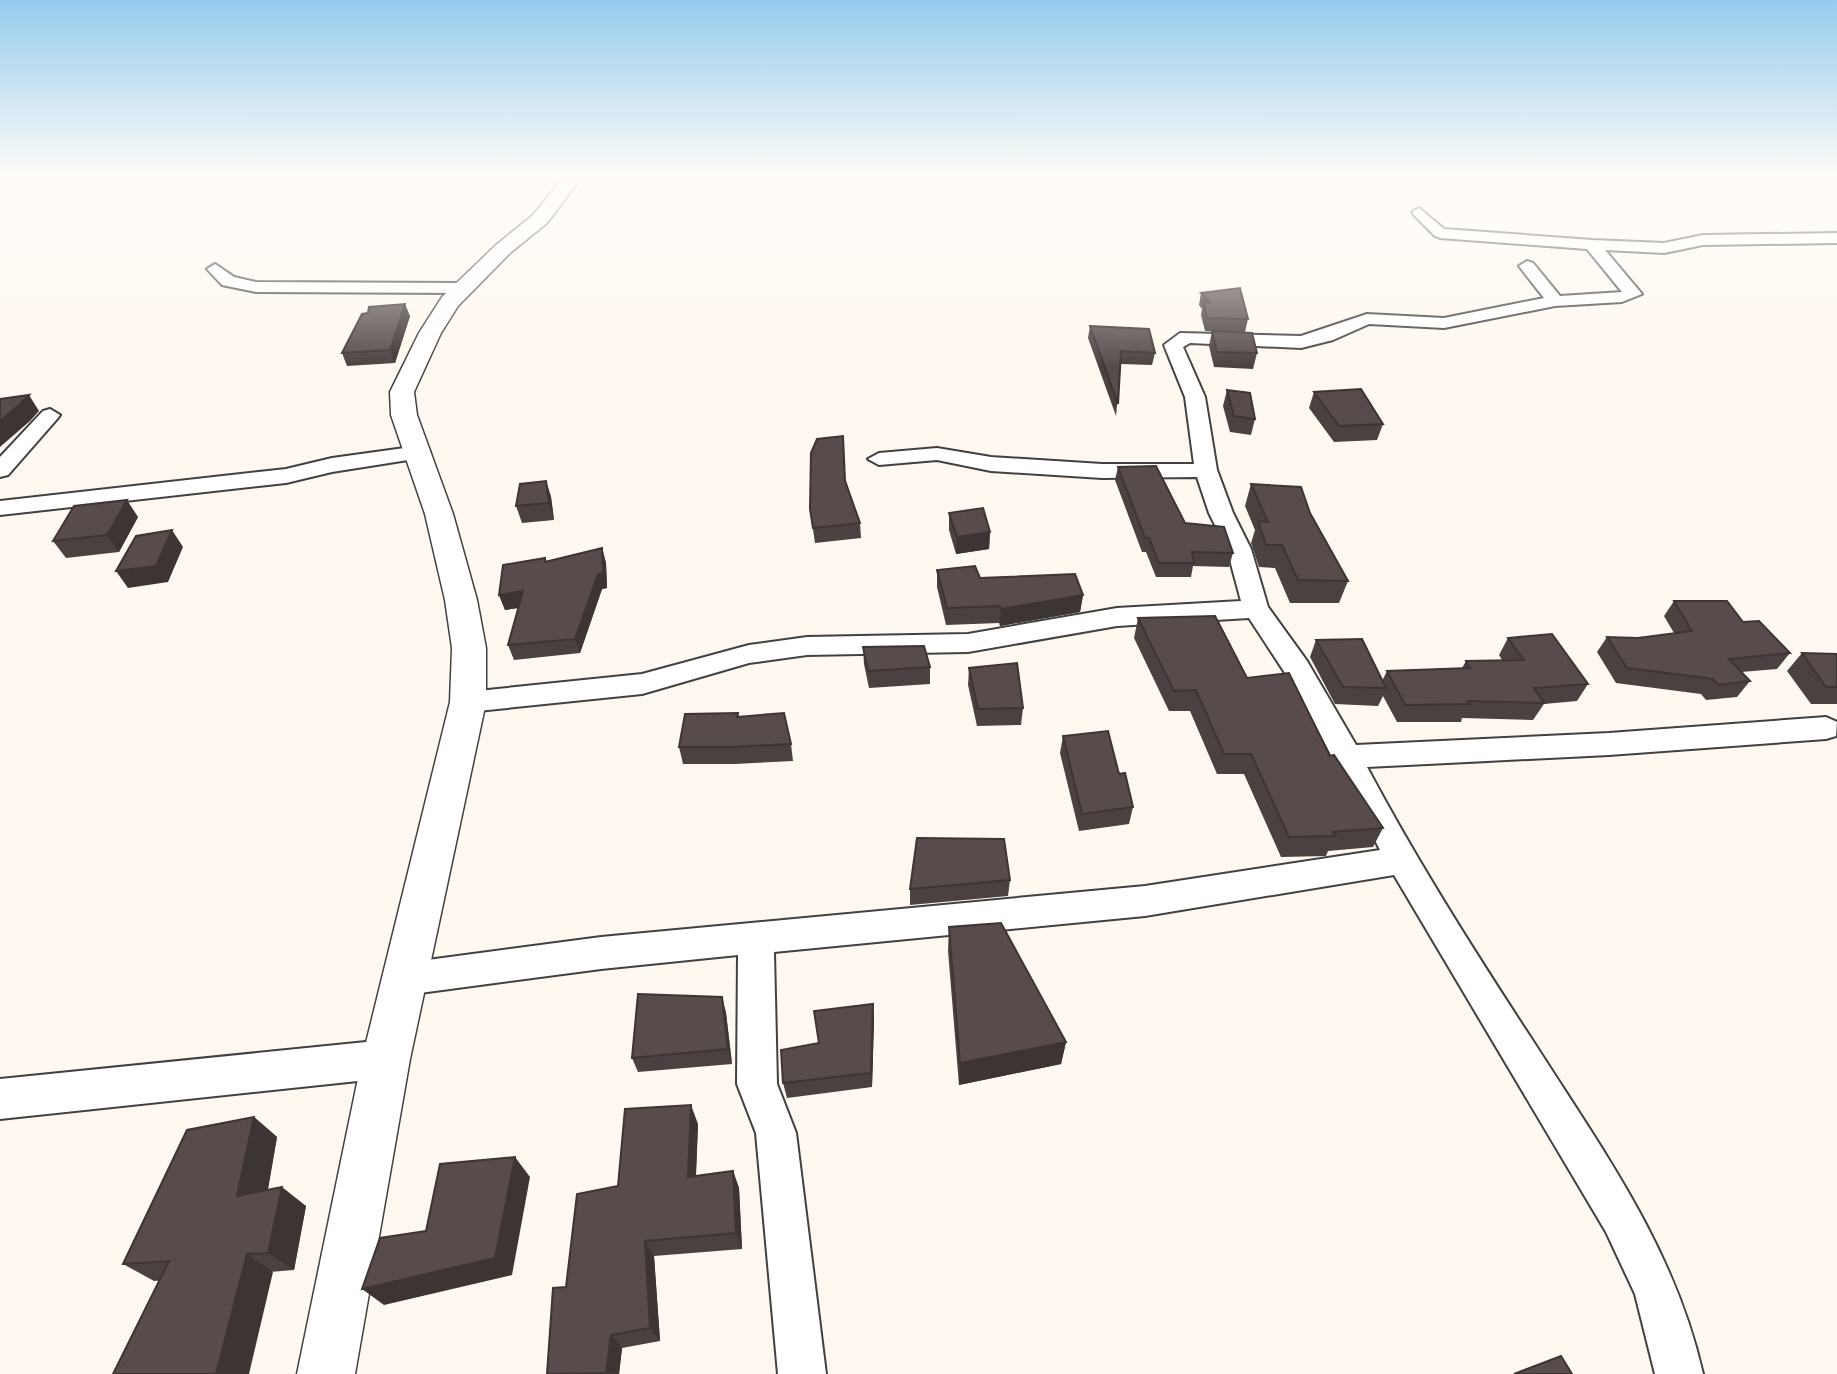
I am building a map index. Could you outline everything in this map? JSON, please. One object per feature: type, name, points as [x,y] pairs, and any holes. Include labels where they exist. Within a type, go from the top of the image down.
[{"type":"street","points":[[326,1374],[386,1059],[468,702],[469,648],[461,600],[439,514],[404,415],[402,392],[430,333],[462,288],[516,240]]},
{"type":"street","points":[[1530,240],[1664,248],[1702,240]]},
{"type":"street","points":[[1814,240],[1837,253]]},
{"type":"street","points":[[1592,245],[1633,294],[1555,301],[1444,323],[1367,319],[1327,336],[1301,342],[1180,339],[1173,345],[1195,397],[1206,470],[1221,513],[1239,550],[1256,609],[1296,663],[1403,860],[1615,1207],[1651,1275],[1670,1329],[1679,1374]]},
{"type":"street","points":[[1527,266],[1555,301]]},
{"type":"street","points":[[215,269],[228,281],[256,287],[462,288]]},
{"type":"street","points":[[0,470],[50,415]]},
{"type":"street","points":[[0,508],[286,476],[332,465],[419,452]]},
{"type":"street","points":[[879,458],[937,454],[982,463],[1102,471],[1206,470]]},
{"type":"street","points":[[468,702],[642,684],[749,654],[807,646],[928,646],[981,641],[1117,617],[1256,609]]},
{"type":"street","points":[[1347,757],[1609,744],[1826,729]]},
{"type":"street","points":[[405,979],[601,953],[1145,901],[1403,860]]},
{"type":"street","points":[[756,938],[757,1084],[776,1133],[802,1374]]},
{"type":"street","points":[[0,1099],[386,1059]]},
{"type":"building","points":[[1240,288],[1248,319],[1207,318],[1204,303],[1210,302],[1201,293]]},
{"type":"building","points":[[405,304],[390,350],[342,353],[362,314],[368,313],[369,307]]},
{"type":"building","points":[[1090,326],[1149,329],[1155,353],[1121,351],[1118,404]]},
{"type":"building","points":[[1212,331],[1252,333],[1257,353],[1217,352]]},
{"type":"building","points":[[1361,389],[1383,424],[1339,426],[1314,392]]},
{"type":"building","points":[[1227,390],[1250,393],[1255,419],[1234,416]]},
{"type":"building","points":[[29,395],[19,405],[0,421],[0,399]]},
{"type":"building","points":[[843,436],[845,481],[860,523],[813,528],[810,509],[811,453],[817,439]]},
{"type":"building","points":[[1156,466],[1185,523],[1224,527],[1233,553],[1192,552],[1194,563],[1159,563],[1149,538],[1145,538],[1118,467]]},
{"type":"building","points":[[546,481],[549,503],[516,506],[520,484]]},
{"type":"building","points":[[1251,484],[1301,487],[1310,513],[1348,581],[1298,580],[1282,545],[1266,545],[1258,521],[1268,522]]},
{"type":"building","points":[[127,500],[107,535],[53,541],[74,506]]},
{"type":"building","points":[[983,508],[990,532],[957,537],[949,513]]},
{"type":"building","points":[[172,530],[156,566],[116,571],[136,536]]},
{"type":"building","points":[[602,548],[603,573],[598,574],[575,639],[508,645],[523,591],[499,595],[503,565],[545,558],[545,562]]},
{"type":"building","points":[[975,566],[980,578],[1075,574],[1083,595],[1001,609],[1000,606],[947,608],[937,570]]},
{"type":"building","points":[[1674,601],[1727,601],[1743,622],[1759,621],[1790,653],[1729,659],[1750,681],[1718,685],[1713,679],[1627,668],[1607,637],[1638,638],[1692,631]]},
{"type":"building","points":[[1215,616],[1247,678],[1289,673],[1330,756],[1334,755],[1383,828],[1333,832],[1335,836],[1289,837],[1251,754],[1224,754],[1196,690],[1174,691],[1138,618]]},
{"type":"building","points":[[1552,634],[1588,684],[1534,688],[1544,703],[1468,701],[1470,704],[1405,705],[1387,671],[1470,668],[1466,661],[1524,660],[1508,638]]},
{"type":"building","points":[[1362,639],[1386,688],[1343,687],[1316,640]]},
{"type":"building","points":[[924,646],[930,667],[868,671],[863,647]]},
{"type":"building","points":[[1802,653],[1837,654],[1837,687],[1826,687]]},
{"type":"building","points":[[1017,663],[1023,708],[978,709],[969,668]]},
{"type":"building","points":[[738,713],[737,717],[784,713],[791,744],[679,747],[685,714]]},
{"type":"building","points":[[1108,731],[1119,774],[1125,773],[1133,807],[1082,814],[1063,736]]},
{"type":"building","points":[[917,838],[1004,839],[1010,880],[910,889]]},
{"type":"building","points":[[1001,923],[1066,1042],[960,1063],[949,927]]},
{"type":"building","points":[[638,994],[722,997],[728,1049],[632,1058]]},
{"type":"building","points":[[873,1004],[871,1073],[783,1083],[781,1050],[819,1043],[814,1011]]},
{"type":"building","points":[[691,1105],[688,1177],[733,1171],[736,1233],[645,1241],[650,1328],[611,1335],[606,1373],[547,1374],[553,1288],[566,1287],[577,1194],[618,1186],[625,1109]]},
{"type":"building","points":[[254,1117],[237,1196],[282,1187],[268,1253],[247,1254],[216,1374],[113,1374],[169,1261],[123,1264],[187,1130]]},
{"type":"building","points":[[515,1157],[495,1258],[362,1289],[380,1238],[426,1231],[440,1164]]},
{"type":"building","points":[[1561,1356],[1572,1374],[1514,1374]]}]
